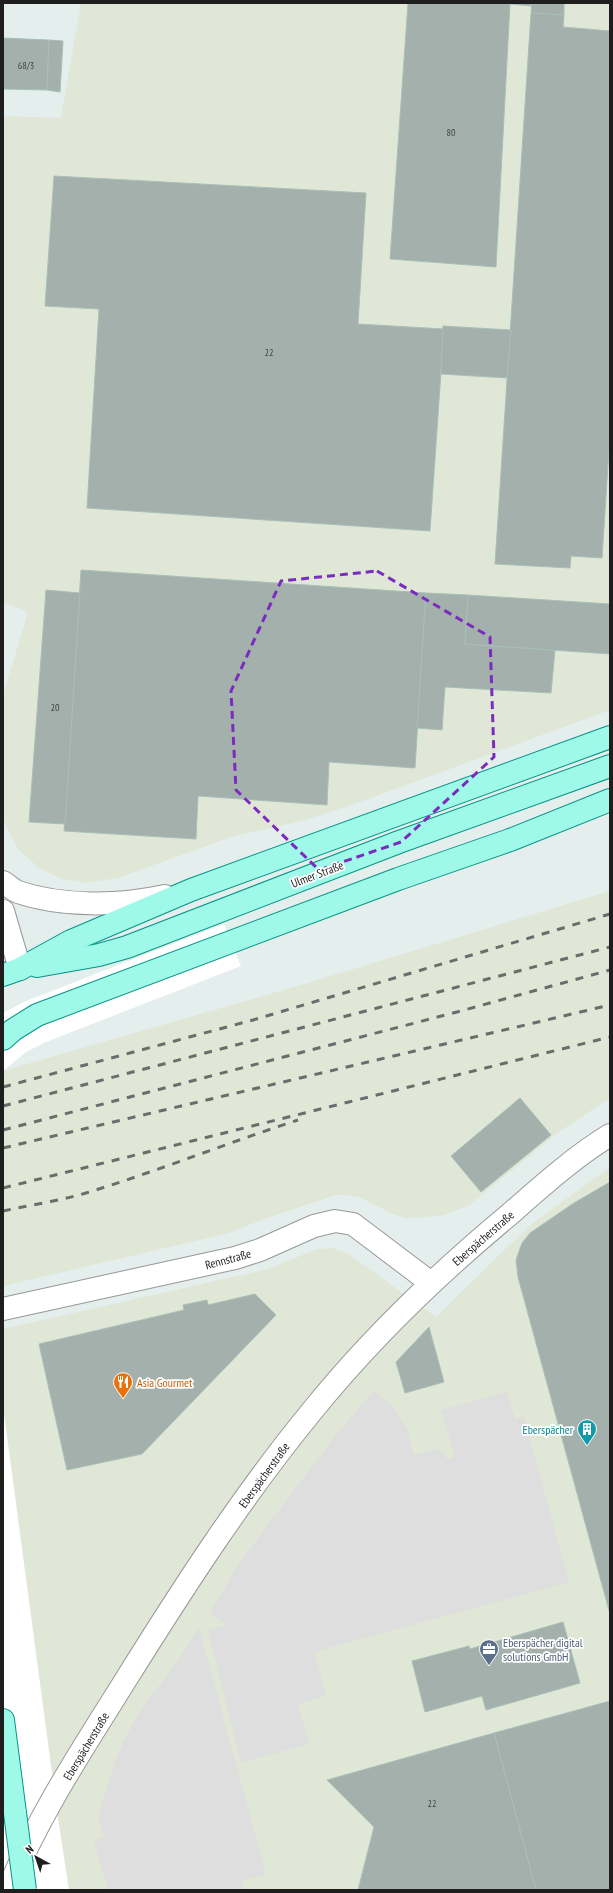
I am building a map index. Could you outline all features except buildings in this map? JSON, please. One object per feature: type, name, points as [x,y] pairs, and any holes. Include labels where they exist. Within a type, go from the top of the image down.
[{"type":"main road","points":[[12,972],[71,941],[191,890],[610,737]]},
{"type":"main road","name":"Ulmer Straße","points":[[12,972],[99,955],[127,947],[399,842],[610,766]]},
{"type":"main road","points":[[3,1039],[13,1030],[37,1015],[398,879],[510,840],[610,800]]},
{"type":"main road","points":[[3,1720],[26,1890]]},
{"type":"street","points":[[3,882],[17,892],[60,901],[117,903],[143,901],[191,890]]},
{"type":"street","points":[[3,910],[12,972]]},
{"type":"street","name":"Eberspächerstraße","points":[[8,1890],[39,1824],[86,1744],[173,1604],[251,1492],[312,1410],[368,1346],[432,1283],[492,1228],[561,1171],[610,1135]]},
{"type":"street","name":"Rennstraße","points":[[3,1309],[235,1258],[260,1250],[314,1226],[335,1221],[352,1224],[358,1227],[432,1283]]},
{"type":"highlighted area","points":[[377,571],[490,637],[494,757],[401,842],[319,870],[236,790],[231,691],[281,581]]},
{"type":"shaded area","points":[[81,3],[610,3],[610,710],[368,799],[302,821],[234,836],[118,878],[86,883],[59,878],[39,868],[17,848],[3,819],[3,696],[28,612],[3,602],[3,116],[61,118]]},
{"type":"shaded area","points":[[610,891],[610,1098],[559,1132],[468,1206],[444,1215],[405,1218],[393,1214],[359,1197],[336,1195],[264,1219],[229,1233],[3,1286],[3,1071],[311,982]]},
{"type":"shaded area","points":[[610,1167],[610,1890],[3,1890],[3,1329],[268,1269],[317,1249],[332,1248],[347,1253],[436,1317],[532,1224]]},
{"type":"shaded area","points":[[374,1391],[391,1405],[407,1429],[414,1455],[437,1449],[448,1459],[455,1457],[441,1410],[507,1392],[515,1419],[524,1417],[569,1582],[314,1652],[326,1696],[298,1704],[309,1744],[241,1763],[208,1630],[226,1625],[210,1612],[239,1564],[266,1527],[340,1430]]},
{"type":"shaded area","points":[[199,1628],[266,1874],[242,1881],[244,1890],[108,1890],[94,1841],[104,1837],[98,1817],[115,1761],[127,1734],[143,1707],[177,1662]]},
{"type":"pier","points":[[224,924],[241,966],[46,1042],[26,1052],[3,1071],[3,1013],[26,1001]]},
{"type":"pier","points":[[3,1406],[58,1818],[69,1890],[3,1890]]},
{"type":"railway","points":[[3,1087],[253,1020],[610,914]]},
{"type":"railway","points":[[3,1106],[610,947]]},
{"type":"railway","points":[[3,1130],[457,1012],[610,970]]},
{"type":"railway","points":[[3,1148],[610,1005]]},
{"type":"railway","points":[[3,1188],[610,1037]]},
{"type":"railway","points":[[3,1211],[55,1201],[86,1193],[140,1176],[298,1120]]},
{"type":"place","name":"Asia Gourmet","points":[[123,1399]]},
{"type":"place","name":"Eberspächer","points":[[587,1446]]},
{"type":"place","name":"Eberspächer digital solutions GmbH","points":[[489,1666]]}]
